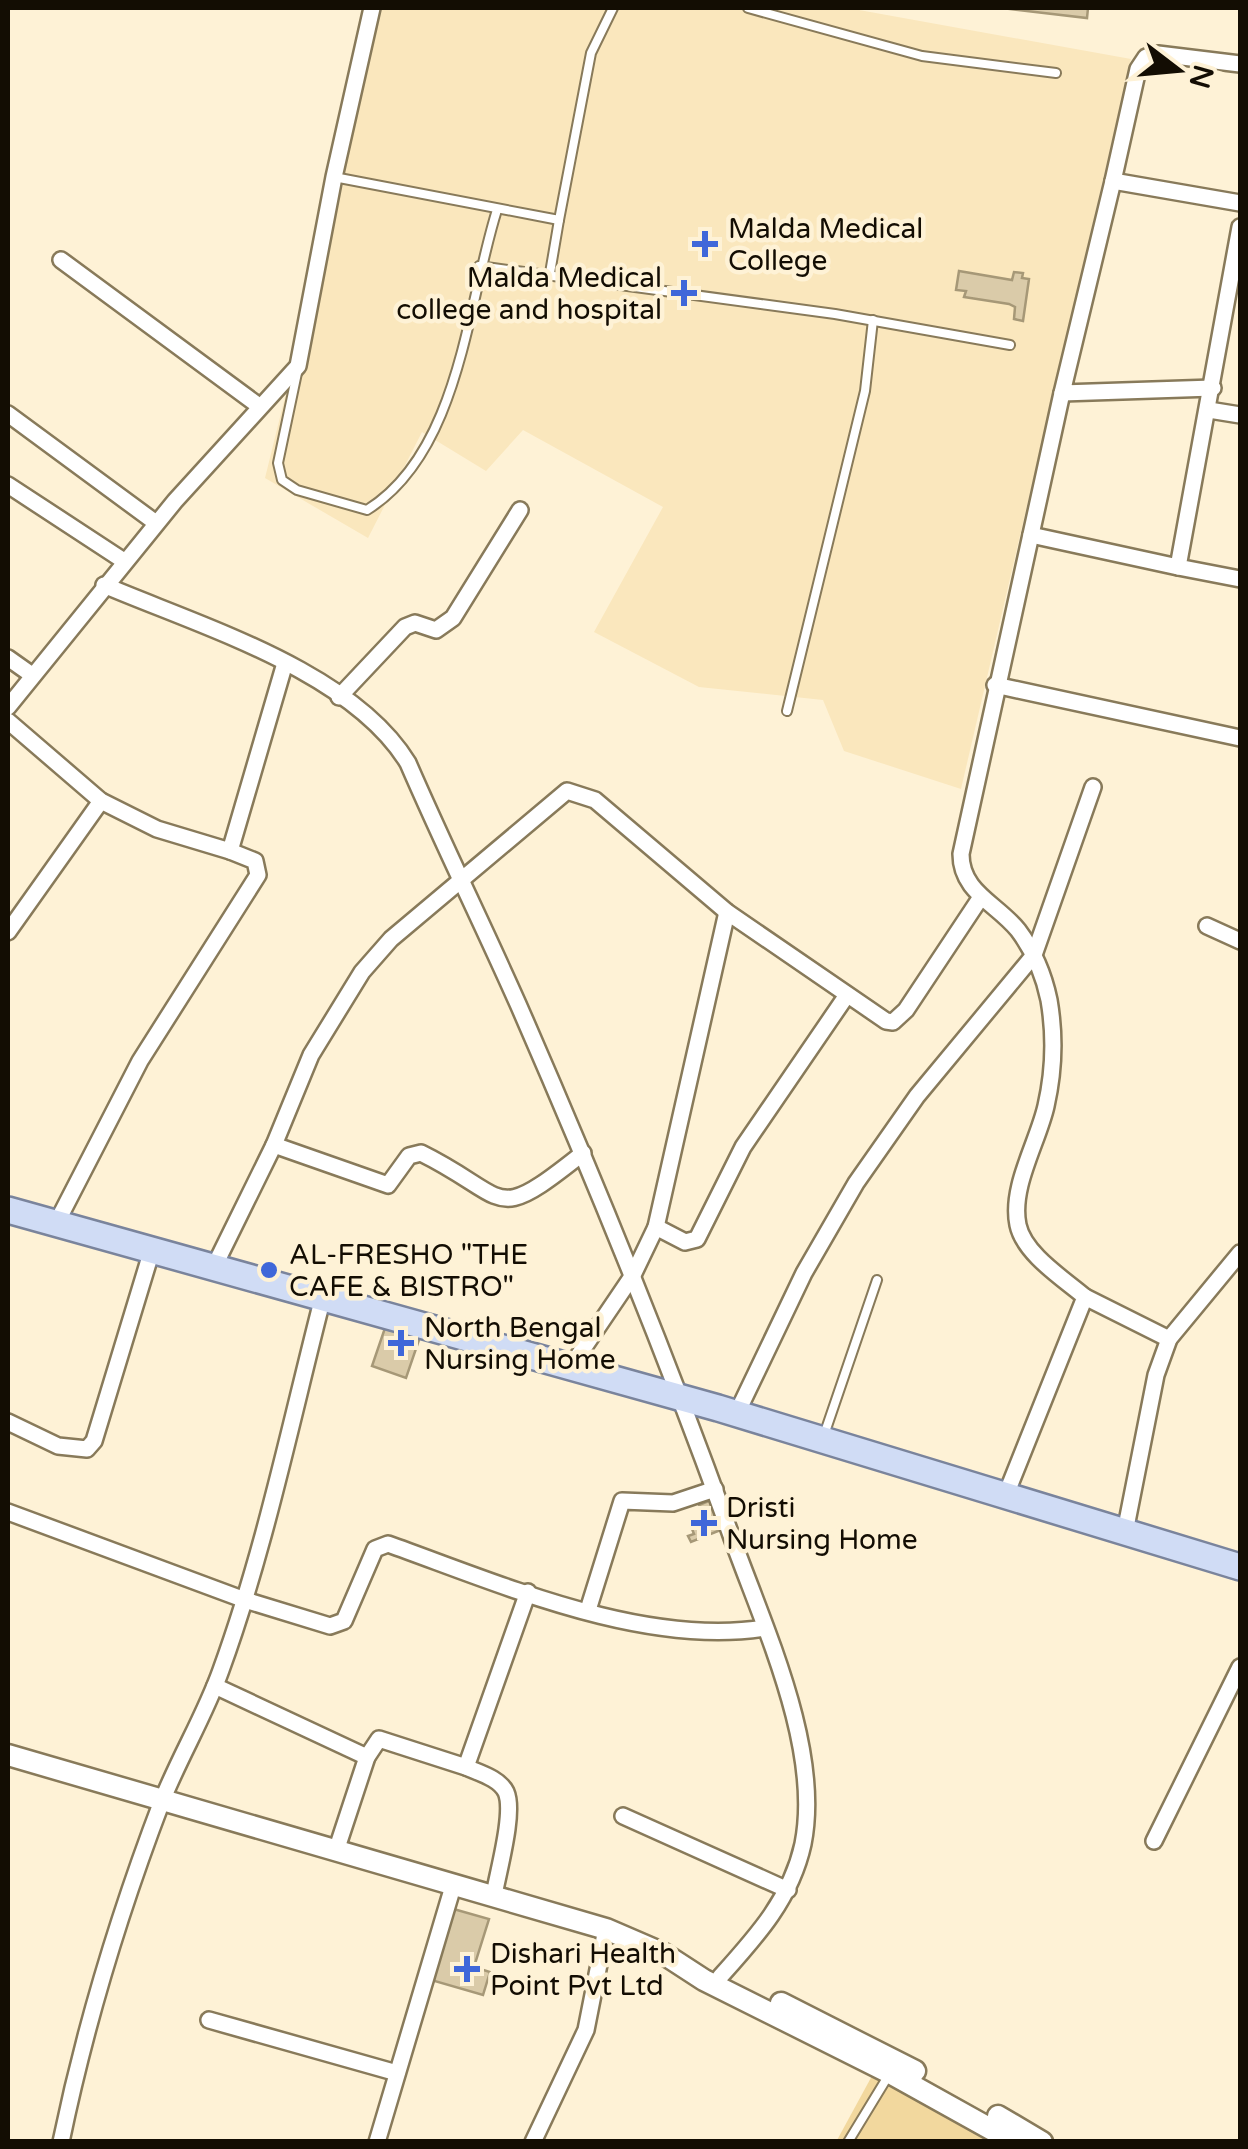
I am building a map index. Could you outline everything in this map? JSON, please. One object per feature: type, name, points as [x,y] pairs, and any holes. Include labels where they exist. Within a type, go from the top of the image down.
[{"type":"main road","points":[[8,1210],[737,1414],[1240,1567]]},
{"type":"street","points":[[8,707],[156,523],[298,366],[334,177],[372,8]]},
{"type":"street","points":[[1169,1339],[1085,1297],[1032,1250],[1018,1226],[1020,1193],[1046,1106],[1054,1047],[1048,997],[1034,955],[1016,928],[981,897],[961,869],[961,854],[1138,68],[1146,57],[1158,54],[1240,64]]},
{"type":"street","points":[[1113,182],[1240,202]]},
{"type":"street","points":[[1178,567],[1240,226]]},
{"type":"street","points":[[61,260],[259,406]]},
{"type":"street","points":[[1062,393],[1213,388]]},
{"type":"street","points":[[1208,410],[1240,414]]},
{"type":"street","points":[[8,414],[156,523]]},
{"type":"street","points":[[8,485],[124,562]]},
{"type":"street","points":[[339,696],[406,627],[415,623],[436,630],[453,618],[520,510]]},
{"type":"street","points":[[1032,534],[1240,578]]},
{"type":"street","points":[[104,585],[285,663],[339,696],[398,746],[582,1153],[684,1399],[765,1628],[793,1716],[806,1777],[803,1842],[788,1890],[758,1935],[720,1976]]},
{"type":"street","points":[[8,658],[32,675]]},
{"type":"street","points":[[230,851],[285,663]]},
{"type":"street","points":[[996,685],[1240,738]]},
{"type":"street","points":[[8,721],[102,801],[157,829],[255,860],[258,875],[140,1061],[56,1224]]},
{"type":"street","points":[[737,1414],[804,1273],[856,1182],[917,1096],[1034,955],[1093,787]]},
{"type":"street","points":[[214,1267],[274,1144],[310,1055],[362,972],[391,940],[566,791],[575,790],[596,800],[727,912],[886,1021],[900,1018],[981,897]]},
{"type":"street","points":[[8,932],[102,801]]},
{"type":"street","points":[[570,1368],[632,1276],[656,1227],[727,912]]},
{"type":"street","points":[[1207,926],[1240,941]]},
{"type":"street","points":[[656,1227],[685,1242],[698,1239],[743,1147],[847,995]]},
{"type":"street","points":[[274,1144],[388,1185],[409,1156],[421,1153],[485,1193],[518,1200],[532,1194],[582,1153]]},
{"type":"street","points":[[8,1422],[68,1449],[87,1449],[94,1441],[152,1250]]},
{"type":"street","points":[[1126,1532],[1156,1375],[1169,1339],[1240,1252]]},
{"type":"street","points":[[61,2142],[78,2060],[163,1799],[215,1686],[245,1600],[323,1297]]},
{"type":"street","points":[[1006,1497],[1085,1297]]},
{"type":"street","points":[[588,1610],[622,1502],[673,1503],[715,1490]]},
{"type":"street","points":[[8,1512],[245,1600],[337,1627],[344,1621],[375,1549],[388,1544],[528,1592],[672,1630],[724,1634],[765,1628]]},
{"type":"street","points":[[466,1767],[528,1592]]},
{"type":"street","points":[[1154,1841],[1240,1667]]},
{"type":"street","points":[[215,1686],[367,1758]]},
{"type":"street","points":[[337,1848],[367,1758],[378,1739],[386,1738],[497,1781],[507,1794],[508,1813],[494,1895]]},
{"type":"street","points":[[8,1755],[606,1929],[890,2073],[1014,2142]]},
{"type":"street","points":[[623,1816],[788,1890]]},
{"type":"street","points":[[377,2142],[454,1883]]},
{"type":"street","points":[[533,2142],[586,2030],[606,1929]]},
{"type":"street","points":[[695,1972],[720,1976],[822,2021],[1042,2142]]},
{"type":"street","points":[[209,2020],[397,2074]]},
{"type":"lane","points":[[550,273],[590,53],[614,8]]},
{"type":"lane","points":[[748,8],[922,56],[1056,73]]},
{"type":"lane","points":[[334,177],[559,220]]},
{"type":"lane","points":[[298,366],[278,463],[282,480],[297,490],[367,510],[401,477],[446,408],[459,371],[479,266],[497,210]]},
{"type":"lane","points":[[479,266],[873,320],[1010,346]]},
{"type":"lane","points":[[787,710],[865,390],[873,320]]},
{"type":"lane","points":[[822,1440],[878,1280]]},
{"type":"lane","points":[[848,2142],[890,2073]]},
{"type":"shaded area","name":"Malda Medical College","points":[[381,8],[848,8],[1131,59],[961,789],[844,751],[823,700],[699,687],[594,632],[663,507],[523,430],[486,471],[422,432],[368,538],[265,478]]},
{"type":"shaded area","points":[[879,2063],[1005,2142],[836,2142]]},
{"type":"building","points":[[1002,8],[1088,8],[1087,18]]},
{"type":"building","points":[[959,271],[1012,280],[1014,272],[1023,273],[1022,278],[1029,279],[1023,321],[1014,319],[1015,307],[1009,304],[964,297],[966,291],[956,290]]},
{"type":"building","points":[[386,1325],[420,1337],[406,1378],[372,1366]]},
{"type":"building","points":[[711,1500],[723,1529],[691,1542],[688,1536],[694,1534],[689,1521],[703,1516],[699,1505]]},
{"type":"building","points":[[450,1908],[489,1919],[474,1967],[490,1972],[483,1995],[431,1980]]},
{"type":"place","name":"Malda Medical College","points":[[705,244]]},
{"type":"place","name":"Malda Medical college and hospital","points":[[684,293]]},
{"type":"place","name":"AL-FRESHO \"THE CAFE & BISTRO\"","points":[[269,1270]]},
{"type":"place","name":"North Bengal Nursing Home","points":[[401,1343]]},
{"type":"place","name":"Dristi Nursing Home","points":[[704,1523]]},
{"type":"place","name":"Dishari Health Point Pvt Ltd","points":[[467,1969]]}]
